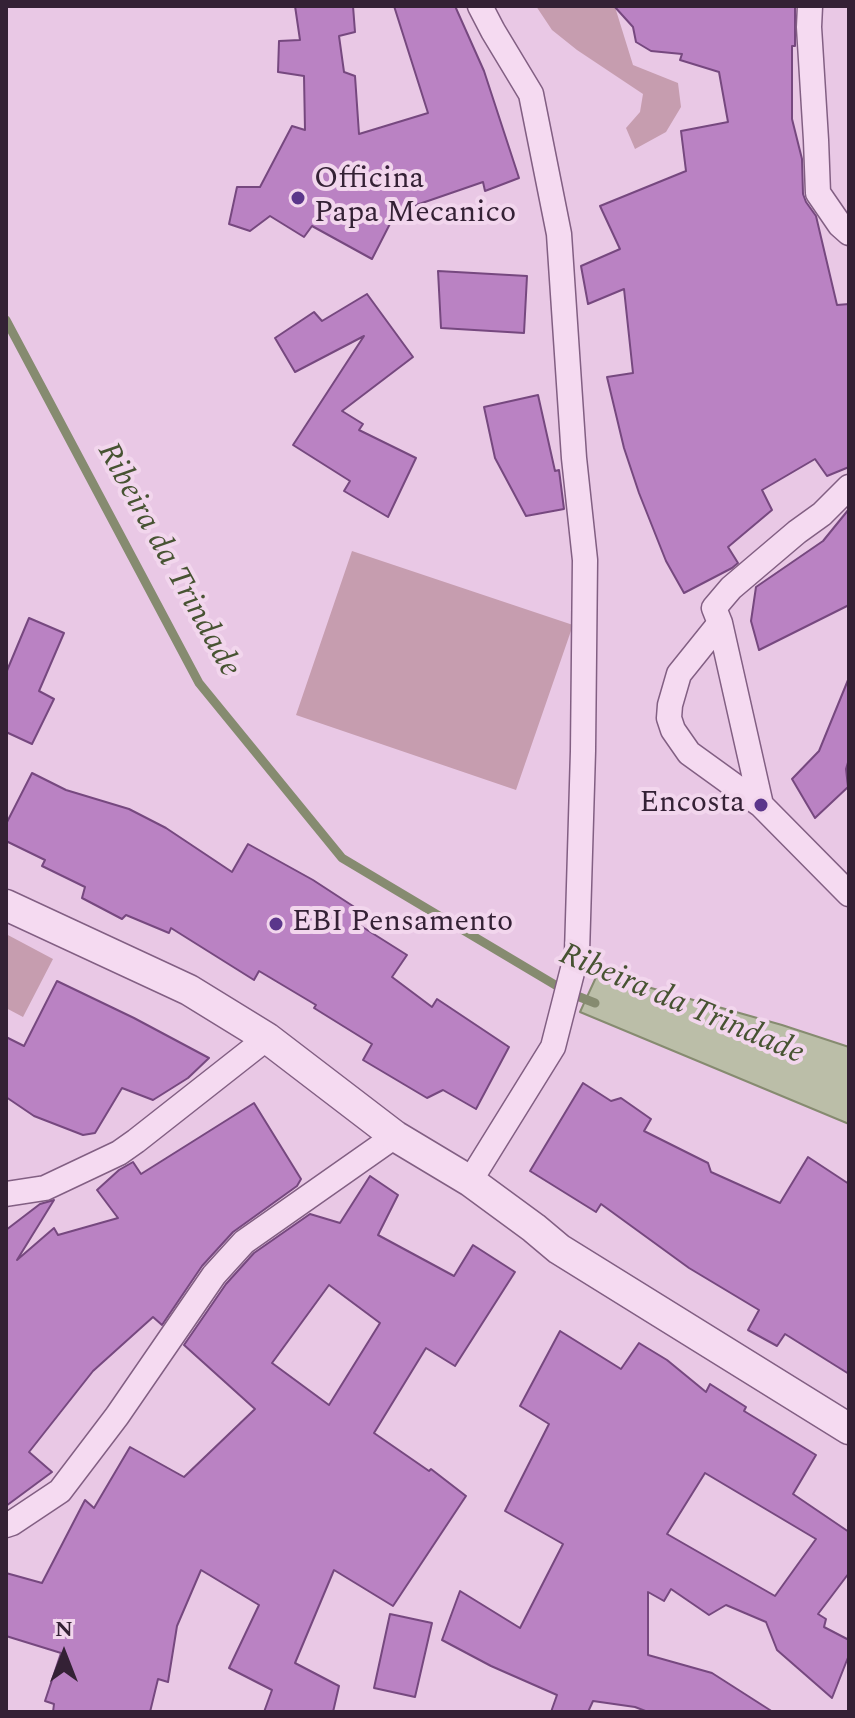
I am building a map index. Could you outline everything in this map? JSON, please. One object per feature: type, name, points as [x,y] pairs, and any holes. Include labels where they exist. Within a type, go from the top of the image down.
[{"type":"street","points":[[470,1181],[553,1047],[577,953],[585,560],[574,458],[559,234],[531,94],[480,6]]},
{"type":"street","points":[[810,6],[818,193],[849,233]]},
{"type":"street","points":[[761,805],[714,608],[731,588],[822,514],[849,487]]},
{"type":"street","points":[[720,623],[679,674],[669,718],[673,730],[689,753],[761,805],[849,894]]},
{"type":"street","points":[[6,905],[180,985],[267,1038],[395,1136],[470,1181],[559,1249],[849,1429]]},
{"type":"street","points":[[6,1194],[45,1188],[119,1153],[267,1038]]},
{"type":"street","points":[[6,1525],[60,1491],[117,1416],[214,1275],[244,1242],[395,1136]]},
{"type":"shaded area","points":[[536,6],[615,7],[633,65],[678,83],[681,107],[666,132],[635,149],[626,128],[640,112],[643,94],[552,30]]},
{"type":"shaded area","points":[[352,551],[573,625],[516,790],[296,715]]},
{"type":"shaded area","points":[[6,934],[53,959],[23,1017],[6,1008]]},
{"type":"water","points":[[598,973],[849,1047],[849,1124],[580,1012]]},
{"type":"building","points":[[295,6],[353,6],[355,32],[339,36],[344,72],[355,76],[359,134],[428,113],[394,6],[455,6],[484,71],[519,178],[485,191],[483,182],[396,212],[372,259],[312,226],[304,237],[270,216],[250,231],[229,224],[237,187],[260,187],[292,126],[305,130],[304,76],[278,72],[279,41],[300,40]]},
{"type":"building","points":[[614,6],[795,6],[792,119],[802,159],[803,194],[816,216],[837,305],[849,304],[849,467],[827,476],[815,459],[762,490],[772,510],[728,547],[738,563],[684,593],[666,561],[639,493],[624,448],[607,377],[633,373],[624,289],[588,304],[581,266],[620,249],[600,206],[686,171],[681,131],[728,122],[719,72],[680,60],[682,54],[651,51],[636,42],[633,27]]},
{"type":"building","points":[[438,271],[527,276],[524,333],[441,328]]},
{"type":"building","points":[[367,294],[413,357],[342,411],[363,424],[359,430],[416,458],[388,517],[344,491],[350,481],[293,445],[364,336],[295,372],[275,338],[314,312],[322,321]]},
{"type":"building","points":[[538,395],[555,471],[559,470],[564,509],[526,516],[495,458],[484,407]]},
{"type":"building","points":[[849,509],[849,605],[759,650],[751,621],[756,587],[823,541]]},
{"type":"building","points":[[29,618],[64,633],[39,691],[54,699],[32,744],[6,732],[6,673]]},
{"type":"building","points":[[848,680],[848,787],[815,818],[792,779],[819,751]]},
{"type":"building","points":[[32,773],[66,790],[129,809],[166,828],[232,872],[248,844],[359,910],[353,921],[407,955],[392,977],[432,1007],[437,999],[509,1047],[476,1109],[443,1090],[427,1098],[363,1060],[372,1044],[314,1008],[316,1005],[259,971],[254,980],[171,928],[169,933],[126,915],[122,919],[82,898],[85,887],[42,866],[45,860],[6,841],[6,824]]},
{"type":"building","points":[[57,981],[209,1058],[188,1078],[153,1100],[122,1088],[95,1133],[83,1135],[34,1116],[6,1097],[6,1037],[24,1046]]},
{"type":"building","points":[[583,1083],[611,1101],[621,1098],[651,1119],[644,1131],[708,1163],[711,1172],[780,1203],[808,1157],[849,1184],[849,1374],[785,1334],[777,1346],[748,1330],[759,1310],[689,1268],[601,1204],[596,1212],[530,1171]]},
{"type":"building","points":[[254,1103],[301,1179],[297,1186],[233,1232],[202,1266],[162,1325],[153,1317],[93,1371],[29,1452],[52,1472],[6,1506],[6,1230],[40,1204],[54,1200],[17,1260],[54,1228],[58,1235],[118,1218],[97,1190],[119,1170],[133,1162],[141,1174]]},
{"type":"building","points":[[370,1176],[398,1195],[378,1235],[454,1276],[473,1245],[515,1272],[455,1366],[426,1348],[374,1433],[429,1471],[431,1469],[466,1496],[393,1606],[334,1570],[295,1663],[339,1686],[333,1712],[264,1712],[272,1690],[229,1668],[259,1605],[201,1570],[177,1626],[168,1682],[158,1679],[150,1712],[53,1712],[54,1704],[45,1701],[61,1653],[6,1636],[6,1573],[42,1583],[85,1500],[94,1508],[130,1447],[184,1477],[255,1409],[184,1345],[226,1284],[254,1253],[310,1214],[340,1223]],"holes":[[[329,1285],[380,1323],[329,1405],[272,1363]]]},
{"type":"building","points":[[560,1331],[621,1369],[639,1343],[667,1360],[706,1392],[710,1384],[746,1407],[744,1411],[816,1455],[793,1494],[849,1532],[849,1573],[818,1614],[826,1619],[824,1627],[849,1640],[849,1655],[832,1698],[777,1650],[766,1622],[726,1605],[709,1615],[671,1589],[664,1601],[648,1592],[648,1655],[712,1673],[773,1712],[648,1712],[593,1701],[588,1712],[551,1712],[557,1695],[442,1640],[460,1591],[520,1628],[563,1544],[505,1511],[549,1424],[520,1406]],"holes":[[[705,1473],[816,1539],[775,1596],[667,1534]]]},
{"type":"building","points":[[390,1614],[432,1623],[415,1697],[374,1688]]},
{"type":"waterway","name":"Ribeira da Trindade","points":[[6,320],[199,683],[342,858],[567,992],[595,1003]]},
{"type":"place","name":"Officina Papa Mecanico","points":[[298,198]]},
{"type":"place","name":"Encosta","points":[[761,805]]},
{"type":"place","name":"EBI Pensamento","points":[[276,924]]}]
